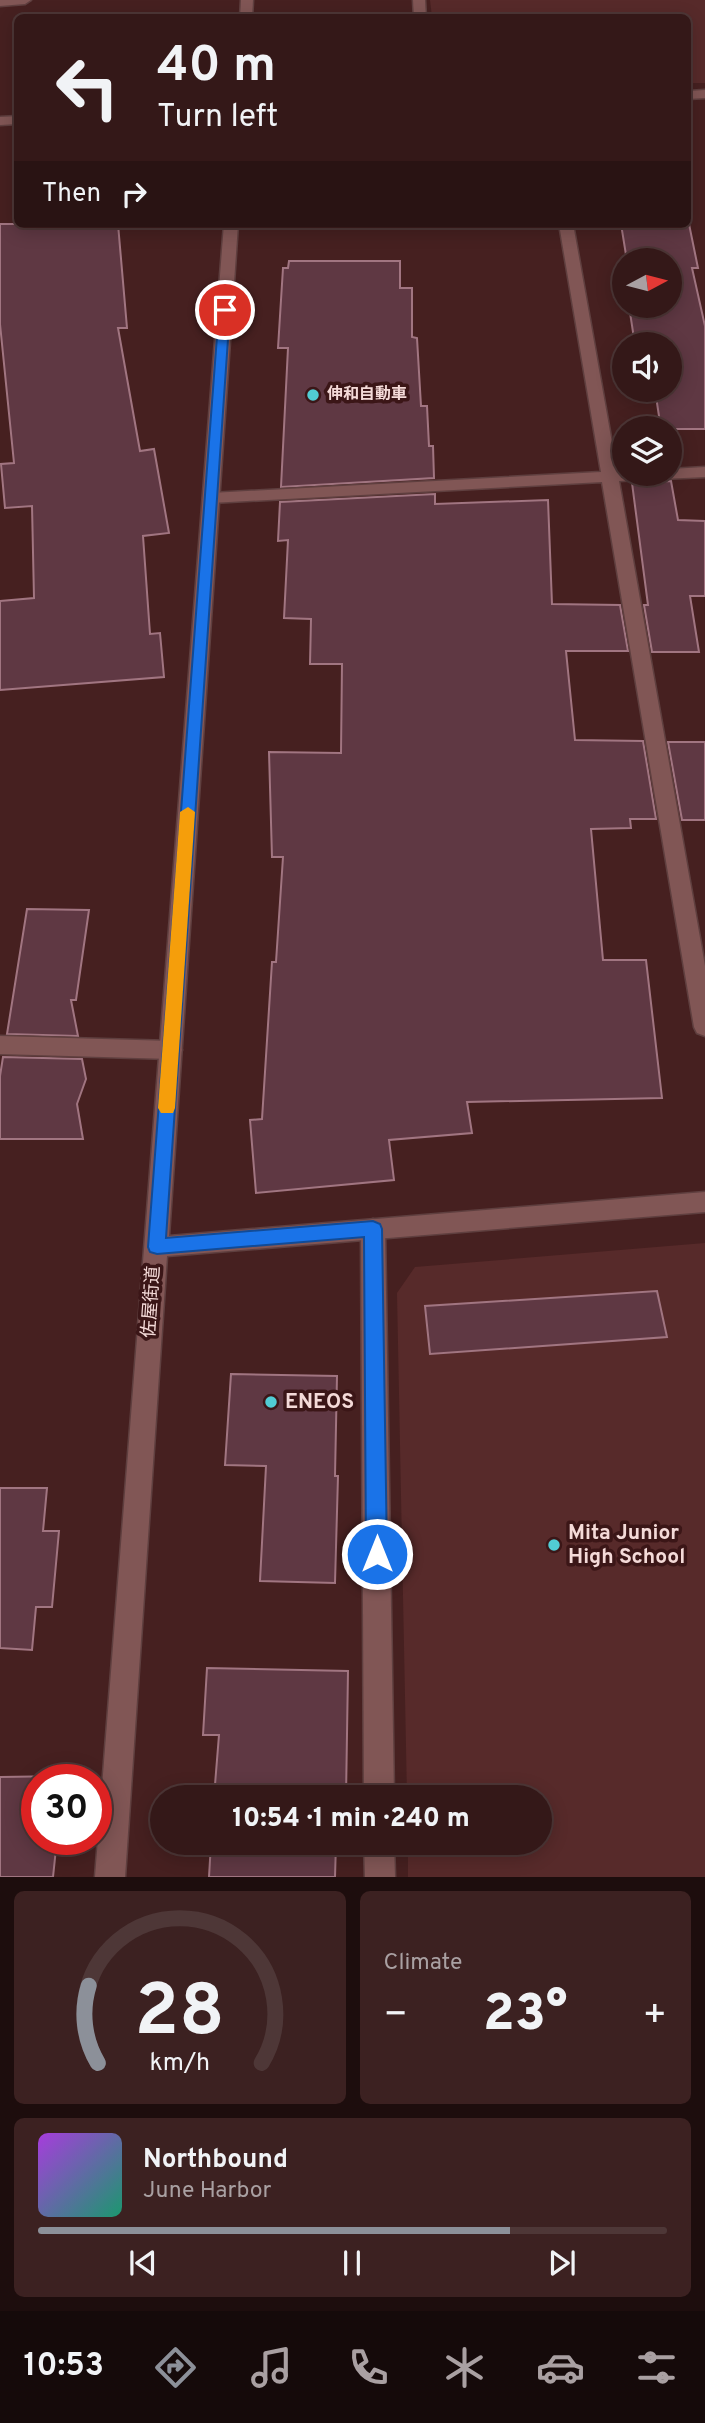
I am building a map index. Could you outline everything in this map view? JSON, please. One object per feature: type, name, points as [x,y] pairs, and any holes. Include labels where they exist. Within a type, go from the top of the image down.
[{"type":"street","points":[[0,2],[25,0]]},
{"type":"street","name":"佐屋街道","points":[[110,1877],[231,228]]},
{"type":"street","points":[[567,228],[705,1027]]},
{"type":"street","points":[[682,473],[705,472]]},
{"type":"street","points":[[211,498],[612,478]]},
{"type":"street","points":[[0,1045],[171,1050]]},
{"type":"street","points":[[157,1247],[705,1202]]},
{"type":"street","points":[[373,1229],[379,1785]]},
{"type":"street","points":[[380,1855],[380,1877]]},
{"type":"shaded area","points":[[430,0],[705,0],[705,83],[691,83],[691,14],[432,14]]},
{"type":"shaded area","name":"Mita Junior High School","points":[[705,1243],[705,1877],[408,1877],[408,1855],[552,1855],[552,1785],[407,1785],[397,1293],[415,1267]]},
{"type":"building","points":[[0,224],[14,224],[14,228],[118,228],[127,328],[118,328],[140,451],[154,449],[169,533],[143,536],[150,634],[160,633],[164,677],[0,690],[0,601],[34,598],[32,506],[5,508],[1,464],[14,463],[0,324]]},
{"type":"building","points":[[622,228],[690,228],[698,268],[692,268],[705,326],[705,429],[682,429],[682,416],[659,416],[657,402],[682,402],[682,332],[633,332],[631,318],[682,318],[682,248],[625,248]]},
{"type":"building","points":[[289,261],[400,261],[400,288],[412,288],[412,337],[417,338],[421,406],[427,406],[429,446],[433,446],[434,478],[281,487],[288,348],[278,348],[283,268],[288,268]]},
{"type":"building","points":[[632,486],[672,486],[678,520],[705,521],[705,596],[690,596],[699,652],[652,652],[644,605],[648,605]]},
{"type":"building","points":[[435,494],[435,504],[548,500],[552,604],[620,605],[628,651],[566,651],[575,740],[643,741],[656,819],[630,819],[631,828],[591,829],[603,960],[646,960],[662,1098],[467,1102],[472,1133],[389,1140],[394,1180],[256,1193],[250,1120],[262,1119],[272,962],[276,962],[283,857],[272,857],[269,752],[341,753],[342,664],[310,664],[311,619],[284,618],[288,540],[278,541],[280,502]]},
{"type":"building","points":[[668,742],[705,742],[705,820],[682,820]]},
{"type":"building","points":[[27,909],[89,910],[76,1000],[71,1000],[78,1036],[7,1034]]},
{"type":"building","points":[[3,1057],[82,1059],[86,1079],[77,1104],[83,1139],[0,1139],[0,1076]]},
{"type":"building","points":[[657,1291],[667,1337],[430,1354],[425,1306]]},
{"type":"building","points":[[231,1374],[337,1376],[335,1583],[260,1581],[266,1466],[225,1465]]},
{"type":"building","points":[[0,1488],[47,1488],[43,1531],[59,1531],[52,1607],[36,1607],[32,1650],[0,1648]]},
{"type":"building","points":[[207,1668],[348,1671],[346,1785],[215,1785],[219,1735],[203,1735]]},
{"type":"building","points":[[0,1777],[21,1777],[21,1855],[55,1855],[53,1877],[0,1877]]},
{"type":"building","points":[[210,1855],[336,1855],[335,1877],[209,1877]]},
{"type":"slow traffic","points":[[167,1108],[188,812]]},
{"type":"place","name":"伸和自動車","points":[[313,395]]},
{"type":"place","name":"ENEOS","points":[[271,1402]]},
{"type":"place","name":"Mita Junior High School","points":[[554,1545]]},
{"type":"route","points":[[225,310],[157,1247],[373,1229],[377,1554]]}]
